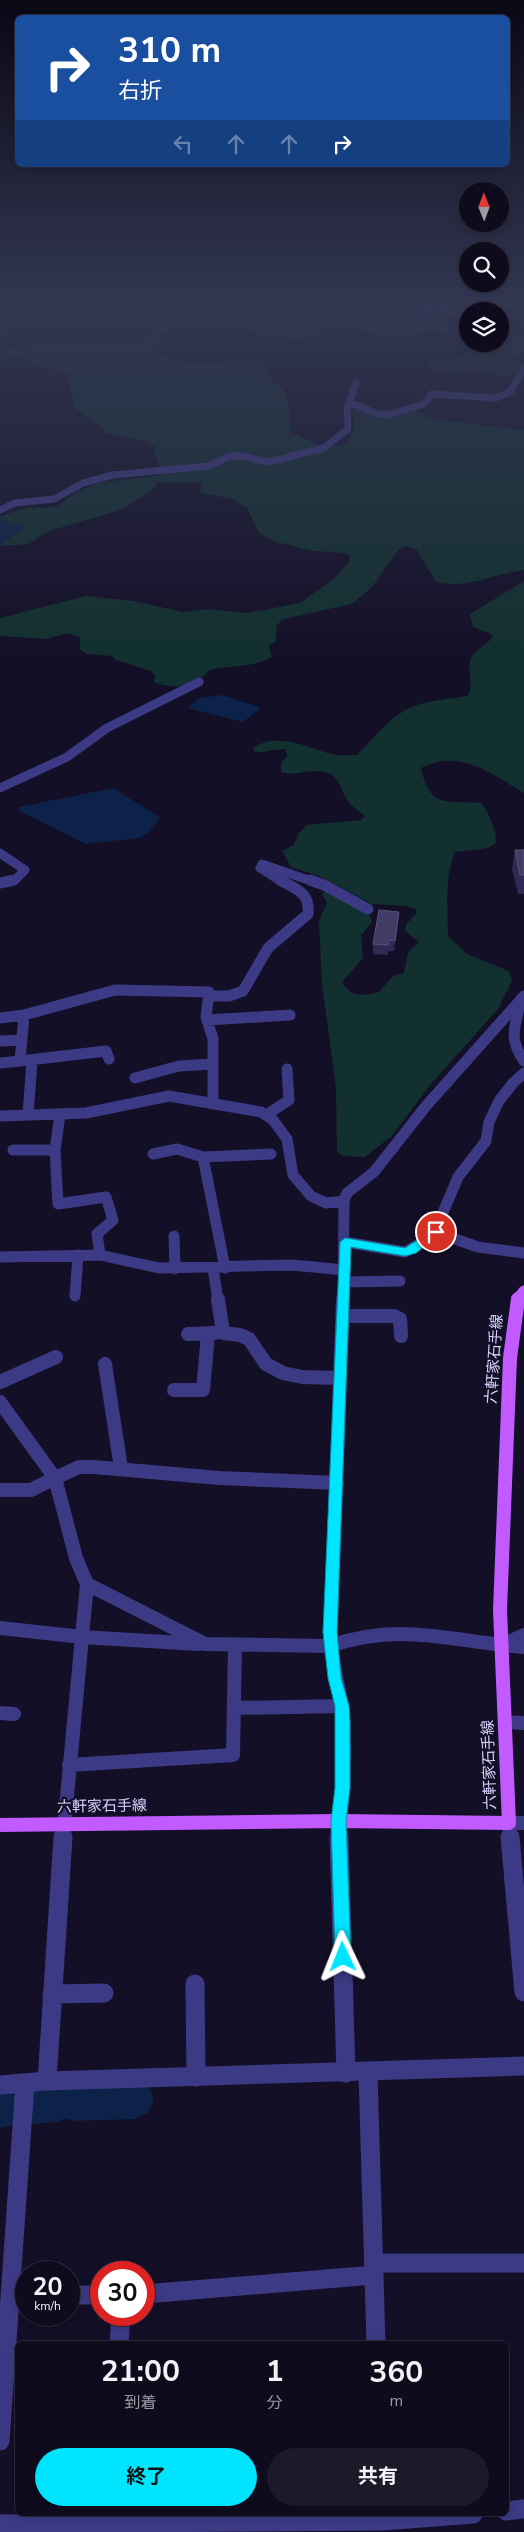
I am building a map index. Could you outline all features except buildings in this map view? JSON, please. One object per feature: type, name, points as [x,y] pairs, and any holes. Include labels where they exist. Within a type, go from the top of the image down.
[{"type":"main road","name":"六軒家石手線","points":[[0,1825],[338,1821],[516,1823],[505,1722],[500,1610],[519,1322],[517,1300],[524,1292]]},
{"type":"street","points":[[0,510],[15,503],[54,499],[83,483],[113,476],[209,466],[230,456],[243,456],[270,462],[320,450],[348,429],[348,422]]},
{"type":"street","points":[[0,788],[67,757],[107,728],[199,682]]},
{"type":"street","points":[[0,853],[25,870],[15,880],[0,883]]},
{"type":"street","points":[[210,996],[228,996],[243,991],[268,948],[308,914],[309,903],[306,896],[260,868],[262,864],[324,885],[368,909]]},
{"type":"street","points":[[0,1018],[24,1015],[115,990],[205,990],[210,992],[206,1008],[207,1020],[213,1039],[214,1104]]},
{"type":"street","points":[[523,998],[519,1016],[511,1036],[513,1046],[524,1061]]},
{"type":"street","points":[[346,2073],[338,1821],[344,1751],[342,1706],[334,1678],[330,1646],[343,1316],[344,1201],[347,1193],[374,1172],[426,1106],[523,998]]},
{"type":"street","points":[[20,1062],[24,1015]]},
{"type":"street","points":[[207,1020],[290,1015]]},
{"type":"street","points":[[0,1041],[22,1040]]},
{"type":"street","points":[[0,1062],[32,1061],[106,1050],[109,1059]]},
{"type":"street","points":[[28,1114],[32,1061]]},
{"type":"street","points":[[135,1078],[179,1066],[213,1064]]},
{"type":"street","points":[[266,1115],[289,1100],[287,1069]]},
{"type":"street","points":[[345,1242],[405,1252],[412,1250],[436,1232],[458,1178],[486,1140],[495,1108],[509,1086],[524,1073]]},
{"type":"street","points":[[0,1116],[86,1113],[160,1097],[178,1097],[230,1105],[266,1115],[273,1120],[287,1139],[292,1175],[311,1196],[318,1201],[326,1203],[344,1201]]},
{"type":"street","points":[[60,1115],[55,1150],[58,1204],[106,1197],[113,1220],[98,1234],[100,1255]]},
{"type":"street","points":[[153,1154],[177,1149],[203,1157],[271,1154]]},
{"type":"street","points":[[13,1150],[55,1150]]},
{"type":"street","points":[[203,1157],[219,1268],[223,1333]]},
{"type":"street","points":[[436,1232],[455,1241],[479,1248],[524,1253]]},
{"type":"street","points":[[174,1236],[175,1269]]},
{"type":"street","points":[[75,1296],[78,1255]]},
{"type":"street","points":[[0,1257],[100,1255],[159,1268],[175,1269],[292,1265],[344,1276],[400,1281]]},
{"type":"street","points":[[343,1316],[394,1316],[400,1319],[401,1336]]},
{"type":"street","points":[[188,1334],[236,1334],[254,1342],[265,1364],[283,1373],[312,1378],[340,1378]]},
{"type":"street","points":[[174,1390],[203,1390],[208,1334]]},
{"type":"street","points":[[0,1382],[56,1357]]},
{"type":"street","points":[[105,1364],[121,1468]]},
{"type":"street","points":[[0,1402],[55,1478],[76,1558],[87,1584],[64,1824],[46,2081]]},
{"type":"street","points":[[0,1490],[31,1490],[79,1467],[121,1468],[219,1478],[337,1483]]},
{"type":"street","points":[[87,1584],[205,1644]]},
{"type":"street","points":[[0,1628],[82,1637],[236,1646],[330,1646],[382,1632],[416,1632],[524,1647]]},
{"type":"street","points":[[502,1645],[524,1635]]},
{"type":"street","points":[[69,1765],[232,1755],[236,1646]]},
{"type":"street","points":[[234,1708],[342,1706]]},
{"type":"street","points":[[505,1722],[524,1723]]},
{"type":"street","points":[[516,1823],[524,1992]]},
{"type":"street","points":[[196,1984],[196,2077]]},
{"type":"street","points":[[52,1994],[104,1993]]},
{"type":"street","points":[[0,2085],[46,2081],[368,2073],[524,2066]]},
{"type":"street","points":[[368,2073],[376,2341]]},
{"type":"street","points":[[20,2261],[25,2084]]},
{"type":"street","points":[[155,2293],[374,2269],[524,2263]]},
{"type":"street","points":[[0,2441],[3,2375],[15,2314]]},
{"type":"street","points":[[119,2341],[120,2326]]},
{"type":"street","points":[[509,2511],[524,2509]]},
{"type":"street","points":[[0,2524],[109,2518],[257,2518],[382,2522],[450,2516]]},
{"type":"green space","points":[[95,422],[290,422],[291,433],[324,445],[338,446],[346,444],[355,422],[456,422],[524,430],[524,570],[469,583],[447,584],[436,582],[416,549],[405,546],[399,549],[372,587],[352,604],[283,619],[277,625],[276,641],[269,646],[272,657],[250,665],[209,670],[198,680],[177,686],[154,682],[155,676],[151,671],[116,660],[112,656],[86,654],[80,649],[80,637],[68,633],[47,639],[0,636],[0,618],[86,596],[133,601],[183,612],[208,609],[247,613],[300,603],[333,579],[349,563],[350,556],[345,553],[313,551],[272,541],[259,533],[247,508],[232,499],[199,491],[203,483],[158,482],[150,492],[120,510],[46,532],[29,544],[3,546],[2,542],[16,533],[21,525],[0,521],[0,516],[27,508],[56,507],[74,493],[97,483],[162,475],[153,445],[145,441],[105,433],[102,427]]},
{"type":"green space","points":[[524,581],[524,793],[487,771],[462,762],[435,763],[421,768],[429,791],[435,797],[449,802],[481,803],[492,822],[496,843],[488,848],[455,852],[448,883],[448,936],[467,954],[509,971],[512,981],[498,1009],[431,1084],[392,1136],[365,1157],[344,1156],[337,1152],[336,1088],[322,984],[319,921],[327,903],[322,894],[326,890],[370,916],[372,922],[361,935],[363,958],[342,982],[349,991],[358,994],[379,992],[393,976],[404,973],[408,952],[419,942],[405,931],[406,924],[416,914],[416,909],[406,906],[372,904],[319,876],[291,867],[282,851],[294,845],[299,833],[307,825],[361,820],[365,816],[349,802],[337,780],[330,774],[316,771],[281,772],[281,763],[287,756],[285,749],[255,752],[253,748],[263,743],[284,741],[337,755],[357,755],[384,726],[408,709],[430,702],[467,696],[470,688],[469,668],[471,658],[493,635],[473,627],[470,614]]},
{"type":"water","points":[[0,521],[24,527],[9,536],[0,547]]},
{"type":"water","points":[[222,695],[261,708],[243,722],[187,708],[200,698]]},
{"type":"water","points":[[113,788],[160,817],[150,831],[140,838],[86,844],[20,811],[18,807]]},
{"type":"waterway","points":[[73,2101],[134,2099]]},
{"type":"waterway","points":[[30,2104],[58,2102]]},
{"type":"waterway","points":[[0,2108],[16,2106]]},
{"type":"route","points":[[343,1957],[338,1821],[344,1751],[342,1706],[334,1678],[330,1646],[330,1604],[336,1516],[345,1242],[405,1252],[412,1250],[436,1232]]}]
